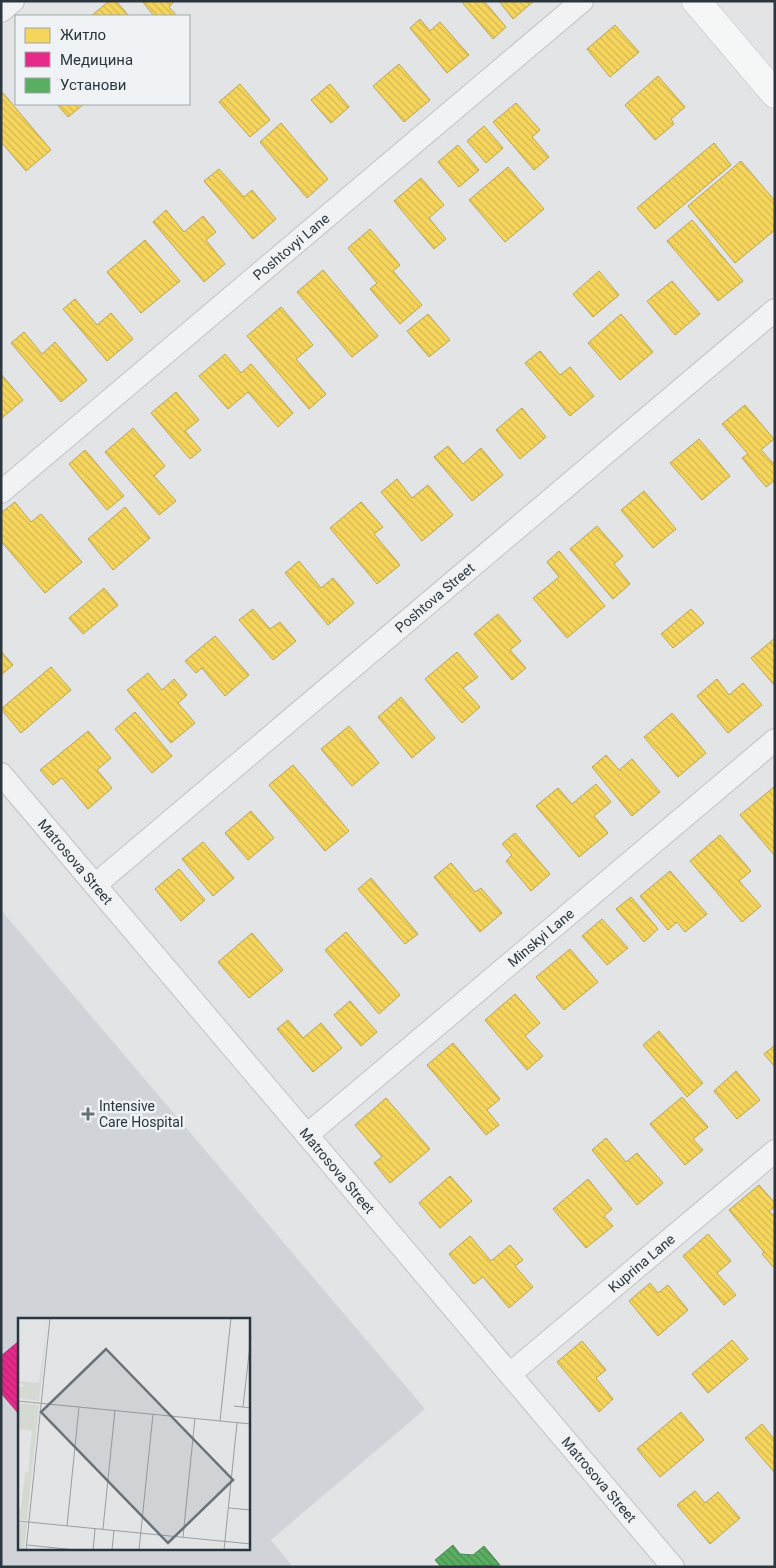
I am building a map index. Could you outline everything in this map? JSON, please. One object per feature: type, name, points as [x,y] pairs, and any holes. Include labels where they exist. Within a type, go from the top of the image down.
[{"type":"main road","points":[[696,1],[775,94]]},
{"type":"street","points":[[1,11],[13,1]]},
{"type":"street","name":"Poshtovyi Lane","points":[[1,492],[582,1]]},
{"type":"street","name":"Poshtova Street","points":[[95,885],[775,310]]},
{"type":"street","name":"Minskyi Lane","points":[[307,1135],[775,740]]},
{"type":"street","name":"Matrosova Street","points":[[1,774],[673,1567]]},
{"type":"street","name":"Kuprina Lane","points":[[510,1374],[775,1151]]},
{"type":"shaded area","name":"Intensive Care Hospital","points":[[1,910],[425,1409],[271,1540],[293,1567],[1,1567]]},
{"type":"building: Житло","points":[[109,1],[116,1],[128,15],[92,15]]},
{"type":"building: Житло","points":[[142,1],[175,1],[169,7],[176,15],[153,15]]},
{"type":"building: Житло","points":[[461,1],[484,1],[506,27],[493,39]]},
{"type":"building: Житло","points":[[499,1],[534,1],[513,19]]},
{"type":"building: Житло","points":[[420,19],[430,31],[440,22],[469,55],[447,73],[410,28]]},
{"type":"building: Житло","points":[[615,25],[639,52],[610,77],[587,49]]},
{"type":"building: Житло","points":[[399,64],[430,100],[404,122],[373,86]]},
{"type":"building: Житло","points":[[658,76],[685,107],[671,119],[674,124],[655,140],[625,105]]},
{"type":"building: Житло","points":[[240,84],[270,120],[250,137],[219,102]]},
{"type":"building: Житло","points":[[330,84],[349,107],[331,123],[311,100]]},
{"type":"building: Житло","points":[[3,93],[51,150],[26,171],[1,142],[1,95]]},
{"type":"building: Житло","points":[[516,103],[540,130],[532,137],[549,157],[534,170],[493,122]]},
{"type":"building: Житло","points":[[58,105],[83,105],[68,117]]},
{"type":"building: Житло","points":[[281,123],[328,179],[307,198],[260,142]]},
{"type":"building: Житло","points":[[484,126],[503,148],[486,163],[467,141]]},
{"type":"building: Житло","points":[[714,143],[731,165],[655,229],[637,208]]},
{"type":"building: Житло","points":[[458,145],[479,170],[459,187],[438,162]]},
{"type":"building: Житло","points":[[741,161],[775,201],[775,230],[735,263],[688,206]]},
{"type":"building: Житло","points":[[508,167],[544,209],[505,242],[469,200]]},
{"type":"building: Житло","points":[[219,169],[244,197],[252,190],[276,219],[253,239],[204,181]]},
{"type":"building: Житло","points":[[421,178],[444,205],[429,218],[446,239],[434,249],[394,201]]},
{"type":"building: Житло","points":[[166,210],[184,232],[203,216],[216,232],[206,240],[225,264],[204,282],[153,222]]},
{"type":"building: Житло","points":[[692,220],[743,281],[718,301],[667,241]]},
{"type":"building: Житло","points":[[370,229],[400,265],[393,271],[422,305],[400,324],[370,289],[377,283],[348,248]]},
{"type":"building: Житло","points":[[145,240],[180,281],[141,313],[107,272]]},
{"type":"building: Житло","points":[[323,270],[378,336],[352,357],[297,292]]},
{"type":"building: Житло","points":[[599,271],[619,295],[593,317],[573,294]]},
{"type":"building: Житло","points":[[672,281],[700,314],[675,335],[647,301]]},
{"type":"building: Житло","points":[[75,299],[97,325],[111,313],[133,339],[107,361],[63,309]]},
{"type":"building: Житло","points":[[281,307],[313,345],[296,359],[326,394],[309,409],[247,336]]},
{"type":"building: Житло","points":[[428,314],[450,340],[429,357],[407,331]]},
{"type":"building: Житло","points":[[621,314],[653,352],[620,380],[588,343]]},
{"type":"building: Житло","points":[[24,332],[42,354],[55,342],[87,380],[61,402],[11,343]]},
{"type":"building: Житло","points":[[540,351],[560,375],[570,367],[594,396],[570,416],[525,363]]},
{"type":"building: Житло","points":[[225,354],[241,373],[251,364],[293,413],[278,427],[248,392],[228,409],[199,376]]},
{"type":"building: Житло","points":[[1,374],[23,400],[2,418],[1,417]]},
{"type":"building: Житло","points":[[176,392],[199,420],[185,431],[201,450],[190,459],[151,413]]},
{"type":"building: Житло","points":[[745,405],[774,439],[761,450],[775,465],[775,480],[766,487],[742,458],[748,454],[722,424]]},
{"type":"building: Житло","points":[[522,408],[546,437],[520,459],[496,430]]},
{"type":"building: Житло","points":[[133,428],[165,466],[154,476],[176,501],[159,515],[105,452]]},
{"type":"building: Житло","points":[[699,439],[730,476],[702,500],[670,463]]},
{"type":"building: Житло","points":[[448,446],[463,464],[481,448],[503,475],[472,501],[434,457]]},
{"type":"building: Житло","points":[[85,450],[124,496],[107,510],[69,464]]},
{"type":"building: Житло","points":[[397,479],[412,498],[428,485],[453,515],[422,541],[381,492]]},
{"type":"building: Житло","points":[[644,491],[676,529],[653,548],[621,510]]},
{"type":"building: Житло","points":[[15,502],[31,522],[41,514],[82,562],[45,593],[1,541],[1,513]]},
{"type":"building: Житло","points":[[361,502],[383,527],[374,534],[400,565],[377,584],[330,528]]},
{"type":"building: Житло","points":[[125,507],[150,538],[113,570],[88,539]]},
{"type":"building: Житло","points":[[597,526],[623,556],[614,564],[630,584],[613,599],[570,549]]},
{"type":"building: Житло","points":[[559,551],[605,606],[567,638],[533,598],[559,577],[547,562]]},
{"type":"building: Житло","points":[[299,561],[321,588],[333,578],[354,603],[328,625],[285,573]]},
{"type":"building: Житло","points":[[104,588],[118,605],[83,634],[69,618]]},
{"type":"building: Житло","points":[[253,609],[270,629],[280,622],[296,641],[273,660],[239,620]]},
{"type":"building: Житло","points":[[691,609],[704,623],[673,648],[661,634]]},
{"type":"building: Житло","points":[[498,614],[521,641],[510,650],[526,668],[512,680],[474,634]]},
{"type":"building: Житло","points":[[215,636],[249,675],[225,696],[202,668],[196,673],[185,661]]},
{"type":"building: Житло","points":[[775,638],[775,686],[751,658]]},
{"type":"building: Житло","points":[[1,651],[13,665],[1,675]]},
{"type":"building: Житло","points":[[457,652],[478,677],[463,688],[480,707],[462,723],[425,679]]},
{"type":"building: Житло","points":[[51,667],[71,690],[21,733],[1,709]]},
{"type":"building: Житло","points":[[148,673],[162,690],[174,679],[187,695],[178,703],[195,723],[171,743],[127,690]]},
{"type":"building: Житло","points":[[717,679],[729,695],[743,683],[762,705],[728,733],[697,696]]},
{"type":"building: Житло","points":[[401,697],[435,738],[412,758],[378,717]]},
{"type":"building: Житло","points":[[135,712],[172,756],[152,773],[115,729]]},
{"type":"building: Житло","points":[[672,713],[706,753],[678,777],[644,737]]},
{"type":"building: Житло","points":[[349,726],[379,763],[352,786],[321,749]]},
{"type":"building: Житло","points":[[88,731],[111,758],[97,770],[112,788],[88,809],[62,778],[53,785],[40,770]]},
{"type":"building: Житло","points":[[606,755],[619,770],[632,759],[660,792],[632,816],[592,767]]},
{"type":"building: Житло","points":[[293,765],[349,831],[325,851],[269,785]]},
{"type":"building: Житло","points":[[596,784],[611,802],[594,816],[608,833],[579,857],[536,806],[558,788],[572,804]]},
{"type":"building: Житло","points":[[775,788],[775,856],[740,815]]},
{"type":"building: Житло","points":[[251,811],[274,838],[248,860],[225,833]]},
{"type":"building: Житло","points":[[515,833],[550,874],[531,891],[506,861],[512,855],[502,844]]},
{"type":"building: Житло","points":[[720,835],[751,871],[739,881],[761,906],[742,922],[690,861]]},
{"type":"building: Житло","points":[[203,842],[234,878],[213,896],[182,859]]},
{"type":"building: Житло","points":[[451,863],[475,892],[481,888],[502,913],[480,932],[434,877]]},
{"type":"building: Житло","points":[[179,869],[205,900],[181,921],[155,889]]},
{"type":"building: Житло","points":[[670,871],[707,914],[685,932],[677,922],[668,930],[640,896]]},
{"type":"building: Житло","points":[[371,878],[418,934],[405,944],[358,889]]},
{"type":"building: Житло","points":[[631,897],[658,929],[644,942],[616,909]]},
{"type":"building: Житло","points":[[602,919],[628,948],[607,965],[582,936]]},
{"type":"building: Житло","points":[[346,932],[400,995],[379,1014],[325,950]]},
{"type":"building: Житло","points":[[252,933],[283,970],[249,998],[218,962]]},
{"type":"building: Житло","points":[[570,949],[598,982],[564,1010],[536,977]]},
{"type":"building: Житло","points":[[515,994],[540,1023],[525,1036],[543,1056],[527,1070],[485,1020]]},
{"type":"building: Житло","points":[[350,1001],[377,1032],[361,1046],[334,1015]]},
{"type":"building: Житло","points":[[288,1020],[303,1038],[321,1023],[342,1048],[313,1072],[277,1029]]},
{"type":"building: Житло","points":[[659,1031],[703,1083],[687,1097],[643,1045]]},
{"type":"building: Житло","points":[[453,1043],[500,1099],[487,1110],[499,1125],[486,1135],[427,1065]]},
{"type":"building: Житло","points":[[775,1045],[775,1067],[764,1054]]},
{"type":"building: Житло","points":[[736,1071],[760,1100],[737,1119],[714,1091]]},
{"type":"building: Житло","points":[[682,1097],[708,1127],[693,1139],[703,1150],[685,1165],[650,1124]]},
{"type":"building: Житло","points":[[386,1098],[430,1149],[390,1183],[374,1163],[382,1157],[355,1125]]},
{"type":"building: Житло","points":[[606,1138],[626,1162],[637,1153],[663,1183],[637,1205],[592,1150]]},
{"type":"building: Житло","points":[[450,1176],[472,1201],[440,1228],[419,1203]]},
{"type":"building: Житло","points":[[588,1179],[612,1209],[604,1216],[613,1226],[586,1248],[553,1209]]},
{"type":"building: Житло","points":[[759,1185],[775,1203],[775,1207],[769,1211],[775,1217],[775,1269],[762,1254],[764,1252],[729,1210]]},
{"type":"building: Житло","points":[[708,1234],[731,1261],[717,1273],[736,1295],[724,1305],[683,1256]]},
{"type":"building: Житло","points":[[470,1236],[491,1261],[510,1245],[523,1260],[515,1266],[533,1287],[509,1308],[483,1277],[474,1284],[449,1254]]},
{"type":"building: Житло","points":[[650,1283],[658,1293],[668,1285],[688,1310],[658,1336],[629,1301]]},
{"type":"building: Житло","points":[[732,1340],[748,1359],[708,1393],[692,1374]]},
{"type":"building: Житло","points":[[582,1341],[606,1370],[596,1378],[613,1399],[599,1412],[557,1362]]},
{"type":"building: Житло","points":[[681,1412],[704,1440],[660,1477],[637,1449]]},
{"type":"building: Житло","points":[[762,1424],[775,1440],[775,1473],[745,1438]]},
{"type":"building: Житло","points":[[695,1491],[705,1503],[718,1492],[740,1518],[710,1544],[677,1505]]},
{"type":"building: Медицина","points":[[18,1342],[18,1413],[1,1393],[1,1356]]},
{"type":"building: Установи","points":[[453,1545],[460,1554],[473,1555],[484,1546],[500,1565],[441,1567],[435,1560]]},
{"type":"place","name":"Intensive Care Hospital","points":[[88,1114]]}]
